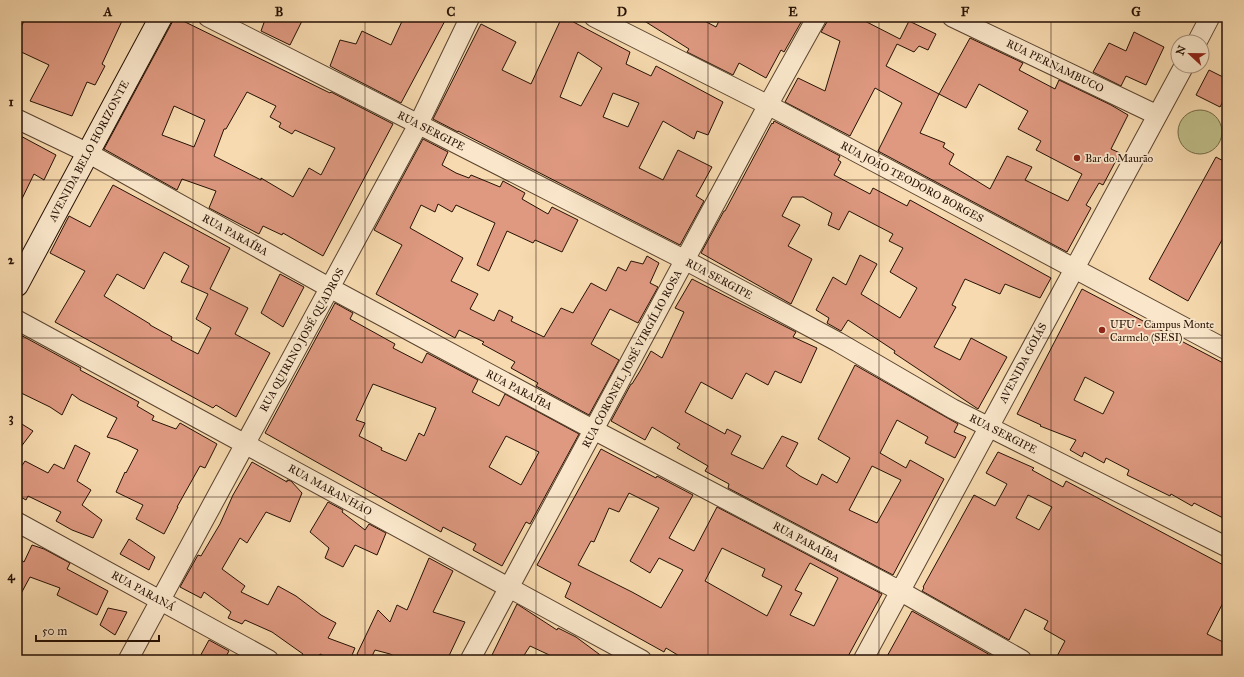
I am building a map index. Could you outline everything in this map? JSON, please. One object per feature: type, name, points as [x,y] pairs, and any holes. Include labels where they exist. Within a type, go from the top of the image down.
[{"type":"street","name":"AVENIDA BELO HORIZONTE","points":[[17,286],[161,17]]},
{"type":"street","name":"RUA SERGIPE","points":[[208,17],[685,260],[838,342],[953,409],[1227,547]]},
{"type":"street","name":"RUA QUIRINO JOSÉ QUADROS","points":[[128,660],[418,125],[470,17]]},
{"type":"street","name":"RUA JOÃO TEODORO BORGES","points":[[594,17],[768,105],[1227,350]]},
{"type":"street","name":"RUA CORONEL JOSÉ VIRGÍLIO ROSA","points":[[470,660],[768,105],[818,17]]},
{"type":"street","name":"RUA PERNAMBUCO","points":[[952,17],[1157,115]]},
{"type":"street","points":[[1200,34],[1210,17]]},
{"type":"street","name":"AVENIDA GOIÁS","points":[[862,660],[1180,74]]},
{"type":"street","name":"RUA PARAÍBA","points":[[17,119],[88,153],[330,288],[594,430],[900,591],[1022,660]]},
{"type":"street","name":"RUA MARANHÃO","points":[[17,320],[642,660]]},
{"type":"street","name":"RUA PARANÁ","points":[[17,522],[269,660]]},
{"type":"green space","points":[[1196,110],[1204,110],[1216,116],[1222,128],[1222,136],[1216,148],[1204,154],[1196,154],[1184,148],[1178,136],[1178,128],[1184,116]]},
{"type":"building","points":[[26,17],[113,17],[122,21],[102,64],[105,66],[95,85],[87,82],[72,116],[30,101],[49,65],[17,50],[17,35]]},
{"type":"building","points":[[175,17],[330,93],[331,92],[393,124],[323,256],[283,233],[282,235],[263,226],[259,234],[209,208],[216,191],[182,179],[177,190],[104,149]],"holes":[[[247,92],[276,106],[270,117],[281,123],[279,127],[292,134],[295,130],[335,148],[321,175],[309,168],[293,197],[261,178],[261,180],[214,156],[224,129],[226,129]],[[174,106],[205,120],[194,147],[162,135]]]},
{"type":"building","points":[[266,17],[304,17],[290,45],[261,31]]},
{"type":"building","points":[[404,17],[447,17],[401,103],[330,66],[340,40],[356,44],[362,31],[391,45]]},
{"type":"building","points":[[562,17],[564,17],[630,52],[626,64],[651,76],[656,66],[723,102],[708,135],[697,131],[694,139],[663,121],[639,168],[663,180],[678,150],[712,167],[696,196],[704,201],[680,245],[433,119],[481,24],[516,42],[502,70],[531,84]],"holes":[[[578,52],[602,68],[581,106],[560,97]],[[613,93],[639,103],[628,127],[603,117]]]},
{"type":"building","points":[[638,17],[697,17],[716,27],[721,17],[804,17],[784,52],[781,50],[766,78],[739,63],[733,75],[687,52],[689,49]]},
{"type":"building","points":[[828,17],[857,17],[900,39],[909,21],[936,34],[928,50],[919,46],[914,52],[897,44],[886,66],[939,94],[970,38],[1023,63],[1019,70],[1055,89],[1059,80],[1111,105],[1128,115],[1111,149],[1120,153],[1103,185],[1099,183],[1086,205],[1091,208],[1067,252],[878,151],[902,103],[875,88],[850,136],[785,102],[798,78],[825,91],[840,41],[821,32],[827,22]],"holes":[[[979,84],[1028,111],[1018,129],[1041,141],[1036,150],[1082,174],[1068,201],[1025,180],[1032,167],[1007,156],[990,189],[949,164],[954,154],[943,147],[945,143],[920,133],[939,94],[966,108]]]},
{"type":"building","points":[[1134,32],[1164,47],[1146,85],[1126,76],[1121,86],[1093,72],[1109,43],[1126,51]]},
{"type":"building","points":[[1210,70],[1227,79],[1227,94],[1220,107],[1196,95],[1207,74],[1210,74]]},
{"type":"building","points":[[774,121],[840,156],[838,160],[841,162],[834,175],[870,194],[873,188],[907,206],[910,200],[1051,278],[1040,298],[1005,284],[1000,294],[965,279],[952,305],[956,307],[934,347],[960,360],[971,338],[1007,357],[978,409],[894,353],[895,351],[848,320],[841,331],[827,323],[829,318],[816,310],[833,277],[846,285],[860,255],[877,264],[861,294],[900,318],[917,288],[890,272],[903,248],[889,241],[893,234],[849,211],[839,230],[828,225],[832,213],[803,197],[792,197],[782,216],[800,225],[788,246],[812,259],[791,304],[701,253]]},
{"type":"building","points":[[17,134],[56,155],[44,180],[34,174],[17,209]]},
{"type":"building","points":[[423,139],[448,152],[442,165],[456,173],[469,178],[471,175],[500,187],[503,181],[525,193],[522,199],[548,214],[552,207],[578,220],[562,252],[535,240],[533,243],[507,231],[489,271],[477,265],[495,223],[456,205],[452,212],[438,204],[435,212],[421,205],[410,228],[463,258],[451,281],[478,294],[470,309],[494,321],[499,310],[513,317],[511,321],[544,337],[561,308],[573,313],[591,283],[606,291],[618,267],[626,271],[631,261],[643,264],[647,256],[659,263],[650,283],[658,287],[638,323],[610,309],[591,344],[619,360],[589,415],[536,386],[538,383],[511,368],[515,362],[482,344],[484,342],[459,330],[455,338],[376,294],[402,245],[374,230]]},
{"type":"building","points":[[1216,157],[1227,163],[1227,231],[1188,301],[1149,279]]},
{"type":"building","points":[[113,185],[230,248],[210,289],[248,308],[235,334],[270,353],[236,417],[216,405],[213,408],[55,322],[85,271],[50,253],[69,216],[90,227]],"holes":[[[164,252],[189,266],[181,282],[208,294],[196,319],[211,328],[198,354],[171,340],[172,337],[104,296],[117,274],[144,289]]]},
{"type":"building","points":[[280,274],[304,287],[283,327],[261,313]]},
{"type":"building","points":[[692,279],[796,332],[793,337],[817,348],[801,383],[775,371],[768,385],[746,373],[732,399],[701,382],[685,412],[725,434],[727,429],[741,436],[731,454],[763,469],[782,436],[798,443],[786,466],[800,476],[817,485],[822,474],[837,483],[850,458],[818,439],[855,365],[958,424],[954,432],[966,437],[955,458],[925,443],[928,437],[897,420],[880,453],[906,468],[910,460],[944,479],[893,575],[728,488],[729,484],[705,471],[708,466],[677,448],[680,444],[652,427],[645,440],[611,421],[651,351],[662,358],[684,312],[675,308]],"holes":[[[872,466],[901,480],[877,523],[849,510]]]},
{"type":"building","points":[[1082,289],[1227,365],[1227,520],[1194,503],[1192,506],[1171,494],[1170,496],[1127,475],[1129,470],[1106,458],[1104,463],[1084,452],[1082,457],[1070,450],[1076,440],[1040,426],[1041,425],[1017,414]],"holes":[[[1085,377],[1114,392],[1103,414],[1074,400]]]},
{"type":"building","points":[[335,303],[353,313],[350,319],[395,344],[393,348],[422,363],[427,353],[478,380],[472,392],[499,406],[505,394],[579,434],[530,524],[526,522],[502,566],[473,550],[476,544],[443,527],[441,532],[265,433]],"holes":[[[373,384],[436,408],[424,436],[419,433],[406,461],[381,450],[382,448],[359,436],[365,423],[356,420]],[[506,436],[539,452],[521,485],[489,467]]]},
{"type":"building","points":[[17,333],[139,402],[137,406],[154,416],[152,420],[176,429],[180,423],[217,444],[205,468],[200,466],[164,534],[136,519],[143,505],[116,492],[125,472],[126,473],[138,450],[107,437],[117,418],[80,400],[72,394],[62,415],[50,407],[17,391]]},
{"type":"building","points":[[17,421],[33,431],[17,452]]},
{"type":"building","points":[[75,445],[90,453],[77,481],[91,490],[82,505],[102,520],[93,538],[72,530],[56,521],[61,512],[28,496],[26,500],[17,495],[17,473],[25,461],[48,473],[54,464],[64,469]]},
{"type":"building","points":[[601,449],[656,478],[657,476],[693,495],[669,538],[694,551],[717,507],[882,594],[846,660],[686,660],[666,648],[664,652],[565,597],[571,583],[537,565]],"holes":[[[629,493],[659,508],[630,561],[650,573],[659,558],[683,570],[661,608],[578,565],[591,541],[594,542],[609,508],[619,512]],[[722,548],[765,569],[762,576],[782,586],[767,616],[705,581]],[[810,563],[838,578],[814,626],[790,615],[802,593],[795,590]]]},
{"type":"building","points":[[998,452],[1034,468],[1032,470],[1063,487],[1066,481],[1227,567],[1227,595],[1207,634],[1227,644],[1227,649],[1221,660],[1055,660],[1065,641],[1044,629],[1048,621],[1025,609],[1009,640],[922,591],[974,495],[995,506],[1007,484],[986,473]],"holes":[[[1028,495],[1052,507],[1039,530],[1016,518]]]},
{"type":"building","points":[[252,462],[287,482],[287,480],[291,481],[302,493],[290,522],[266,512],[247,543],[240,538],[222,569],[245,586],[241,592],[268,605],[278,586],[296,596],[321,615],[336,623],[328,638],[355,648],[350,660],[332,660],[320,654],[317,660],[302,656],[303,654],[272,632],[245,620],[242,624],[228,618],[231,612],[204,592],[201,598],[180,587],[198,555],[201,556],[220,524],[233,495]]},
{"type":"building","points":[[328,502],[343,510],[342,512],[365,530],[369,524],[386,533],[377,555],[355,545],[343,567],[325,558],[329,548],[310,532]]},
{"type":"building","points":[[129,539],[155,557],[149,570],[120,554]]},
{"type":"building","points":[[32,545],[44,549],[70,563],[67,569],[108,591],[97,615],[57,595],[60,588],[30,577],[17,601],[17,557],[24,562]]},
{"type":"building","points":[[429,558],[453,571],[433,612],[465,622],[447,660],[402,660],[390,654],[375,650],[370,660],[364,660],[357,654],[378,610],[390,622],[397,605],[407,610]]},
{"type":"building","points":[[517,604],[557,630],[558,628],[576,637],[607,660],[560,660],[530,646],[521,660],[504,660],[492,655]]},
{"type":"building","points":[[108,608],[127,612],[115,635],[100,625]]},
{"type":"building","points":[[912,611],[999,660],[885,660]]},
{"type":"building","points":[[209,640],[229,651],[224,660],[198,660]]},
{"type":"place","name":"Bar do Maurão","points":[[1077,158]]},
{"type":"place","name":"UFU - Campus Monte Carmelo (SESI)","points":[[1102,330]]}]
